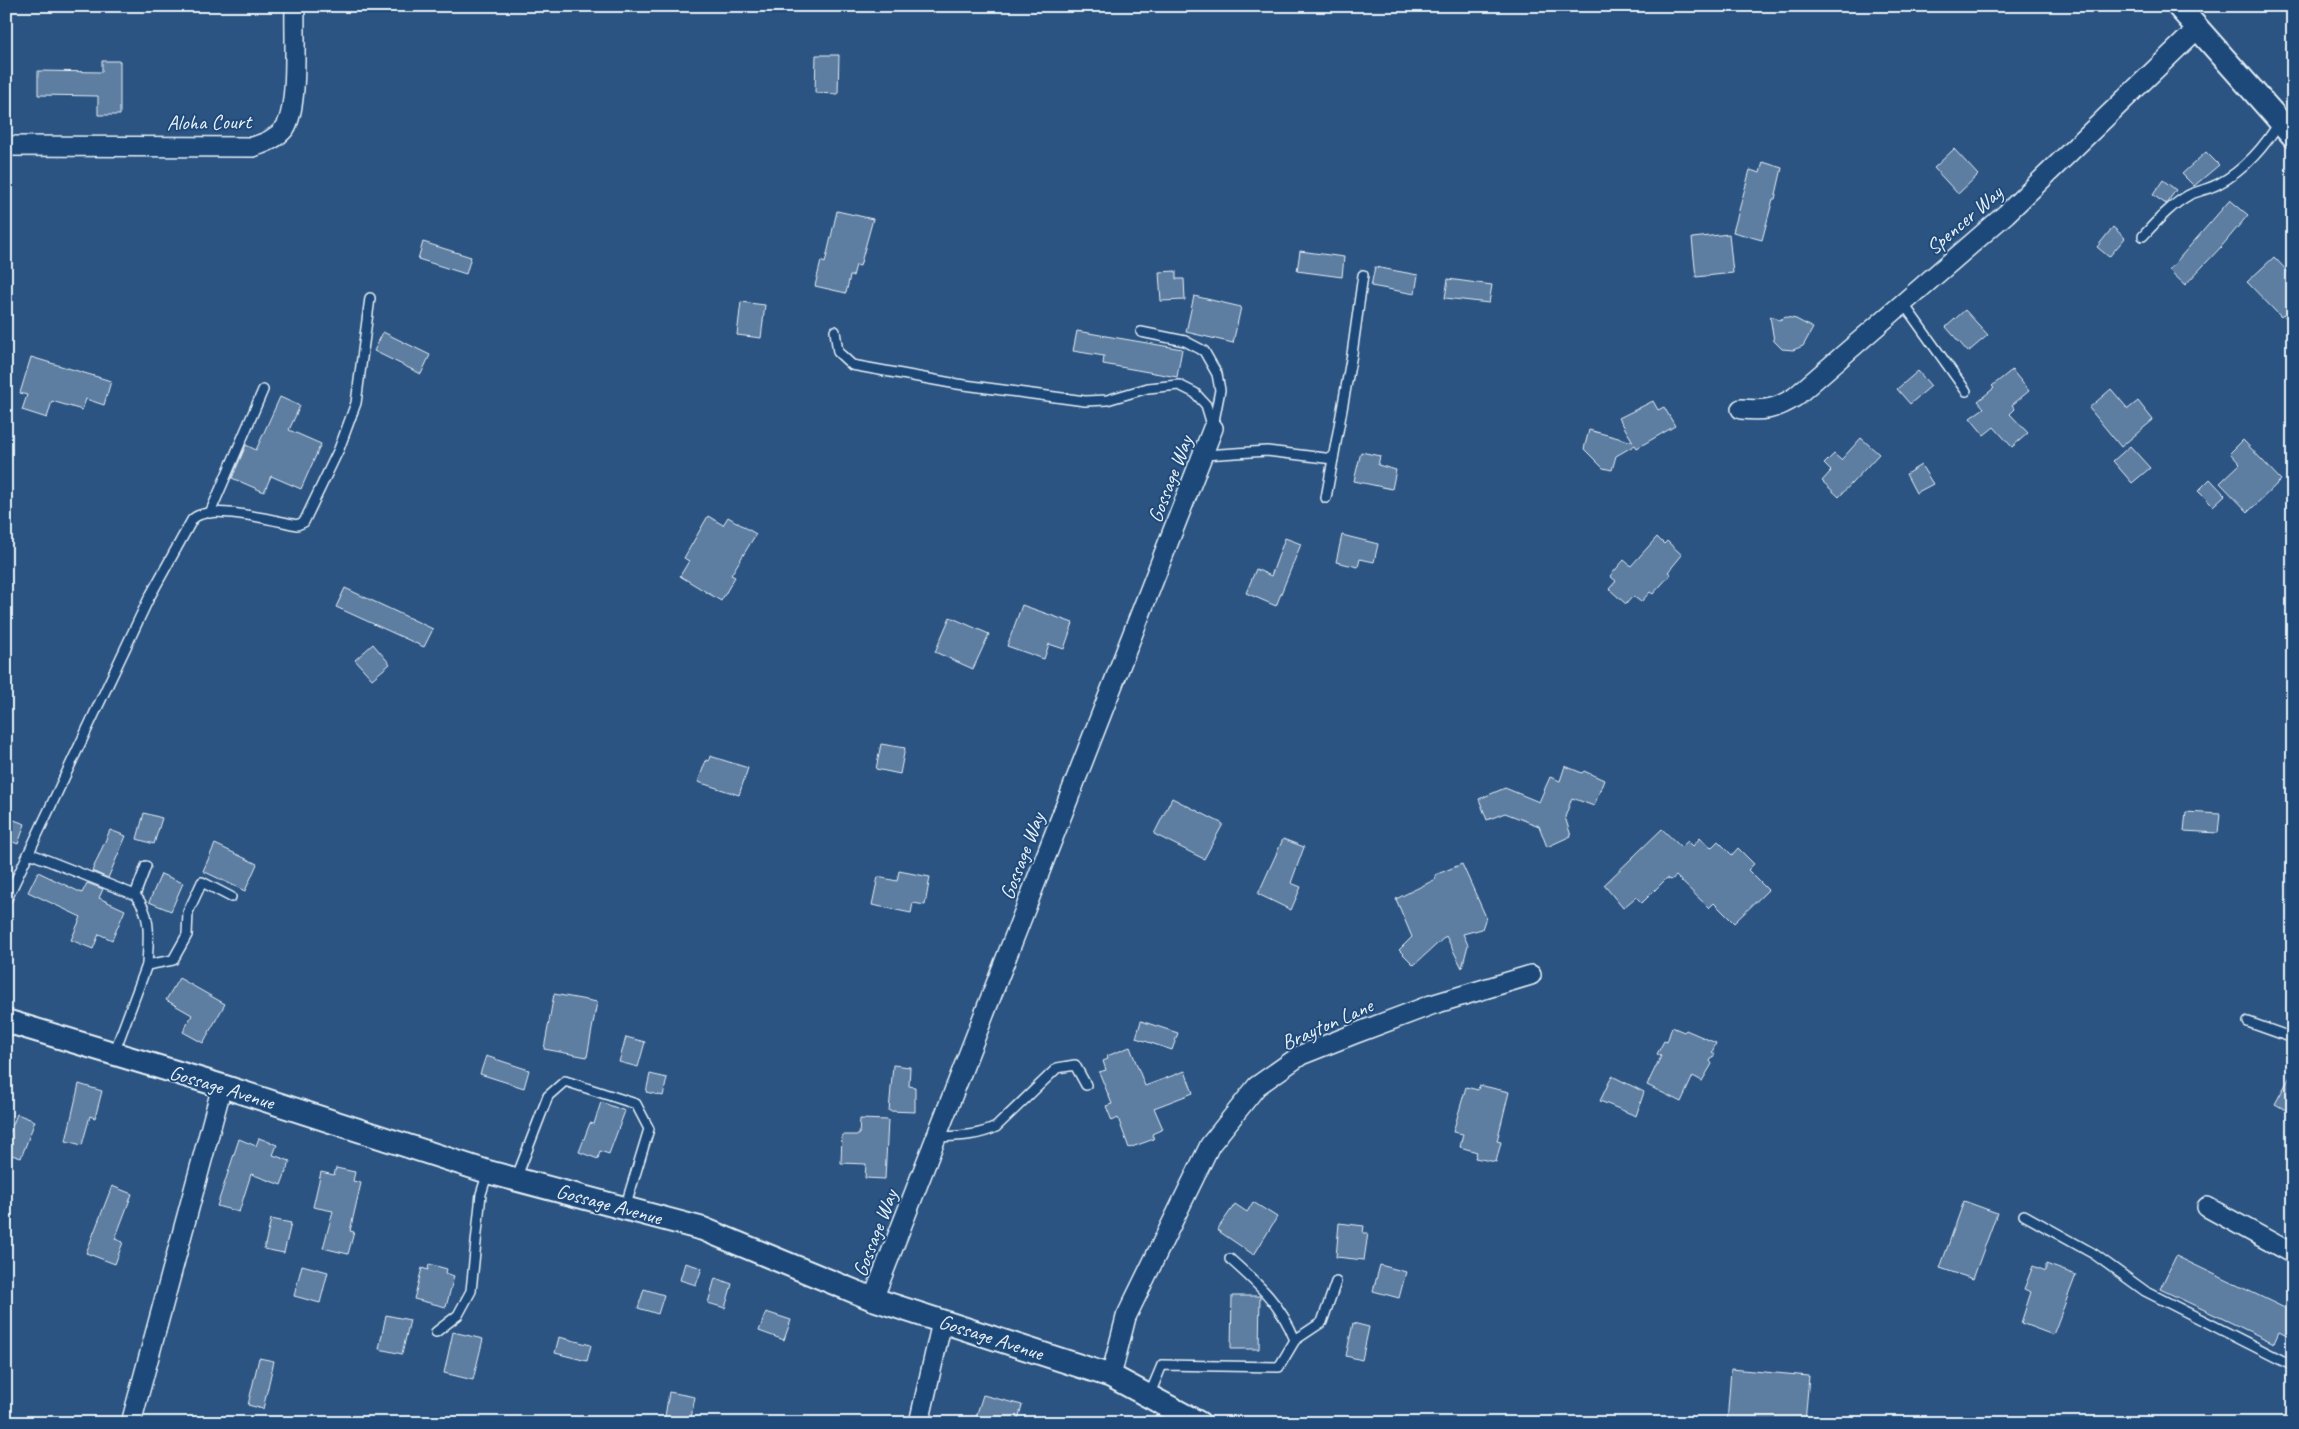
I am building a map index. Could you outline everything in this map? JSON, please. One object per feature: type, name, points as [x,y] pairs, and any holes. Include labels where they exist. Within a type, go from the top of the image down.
[{"type":"street","name":"Aloha Court","points":[[6,146],[252,147],[272,140],[285,127],[293,105],[294,6]]},
{"type":"street","points":[[2178,6],[2286,128]]},
{"type":"street","name":"Spencer Way","points":[[1740,408],[1760,410],[1781,406],[1837,361],[2006,214],[2197,28]]},
{"type":"street","name":"Gossage Way","points":[[873,1299],[1213,428]]},
{"type":"street","name":"Brayton Lane","points":[[1111,1376],[1126,1317],[1210,1145],[1257,1086],[1301,1055],[1431,1005],[1531,975]]},
{"type":"street","name":"Gossage Avenue","points":[[6,1021],[222,1086],[488,1172],[703,1229],[873,1299],[1111,1376],[1199,1423]]},
{"type":"street","points":[[131,1423],[222,1086]]},
{"type":"street","points":[[2207,1207],[2293,1254]]},
{"type":"street","points":[[918,1423],[942,1322]]},
{"type":"lane","points":[[2143,236],[2162,214],[2189,195],[2220,184],[2249,162],[2271,136],[2286,128]]},
{"type":"lane","points":[[1326,498],[1352,354],[1363,275]]},
{"type":"lane","points":[[6,901],[150,598],[196,514],[238,513],[297,525],[304,522],[339,449],[356,403],[370,298]]},
{"type":"lane","points":[[1903,303],[1966,391]]},
{"type":"lane","points":[[835,331],[838,352],[852,365],[957,384],[1085,401],[1107,400],[1148,388],[1179,385],[1195,393],[1206,405],[1213,428]]},
{"type":"lane","points":[[1141,332],[1185,341],[1204,351],[1217,374],[1220,390],[1213,428]]},
{"type":"lane","points":[[210,513],[263,390]]},
{"type":"lane","points":[[1204,454],[1267,452],[1333,459]]},
{"type":"lane","points":[[29,853],[135,895],[144,905],[149,930],[147,965],[114,1054]]},
{"type":"lane","points":[[135,895],[146,866]]},
{"type":"lane","points":[[147,965],[174,960],[187,935],[188,912],[202,882],[231,897]]},
{"type":"lane","points":[[2248,1022],[2293,1038]]},
{"type":"lane","points":[[937,1137],[980,1132],[996,1126],[1057,1068],[1075,1065],[1086,1085]]},
{"type":"lane","points":[[516,1179],[548,1096],[565,1081],[636,1104],[649,1129],[625,1208]]},
{"type":"lane","points":[[436,1332],[458,1315],[471,1291],[481,1194],[488,1172]]},
{"type":"lane","points":[[2024,1216],[2094,1254],[2145,1291],[2293,1366]]},
{"type":"lane","points":[[1230,1259],[1262,1287],[1287,1319],[1295,1340]]},
{"type":"lane","points":[[1149,1396],[1162,1365],[1279,1367],[1295,1340],[1322,1322],[1336,1282]]},
{"type":"building","points":[[816,55],[839,55],[838,94],[815,93]]},
{"type":"building","points":[[102,61],[120,61],[120,115],[98,115],[98,96],[38,95],[38,71],[102,72]]},
{"type":"building","points":[[1954,149],[1978,175],[1958,194],[1934,168]]},
{"type":"building","points":[[2206,152],[2219,165],[2194,186],[2182,174]]},
{"type":"building","points":[[1763,162],[1782,168],[1775,199],[1773,199],[1762,240],[1733,232],[1750,170],[1760,173]]},
{"type":"building","points":[[2163,180],[2176,190],[2166,204],[2153,195]]},
{"type":"building","points":[[2230,200],[2248,215],[2185,285],[2169,270]]},
{"type":"building","points":[[837,211],[873,219],[860,266],[856,265],[853,276],[850,276],[846,293],[815,286],[821,261],[825,263]]},
{"type":"building","points":[[2113,227],[2125,238],[2109,257],[2097,247]]},
{"type":"building","points":[[1729,234],[1733,273],[1696,277],[1692,238]]},
{"type":"building","points":[[423,242],[471,257],[466,274],[418,259]]},
{"type":"building","points":[[1300,251],[1344,257],[1342,277],[1297,271]]},
{"type":"building","points":[[2274,257],[2293,277],[2293,325],[2283,315],[2281,317],[2247,282]]},
{"type":"building","points":[[1375,267],[1418,275],[1415,294],[1371,286]]},
{"type":"building","points":[[1176,271],[1176,279],[1184,279],[1185,300],[1161,301],[1159,272]]},
{"type":"building","points":[[1448,279],[1492,285],[1489,303],[1445,298]]},
{"type":"building","points":[[1194,296],[1241,307],[1233,343],[1186,332]]},
{"type":"building","points":[[741,302],[765,305],[761,338],[737,335]]},
{"type":"building","points":[[1965,310],[1988,335],[1968,352],[1946,327]]},
{"type":"building","points":[[1770,316],[1779,320],[1786,317],[1796,319],[1813,328],[1803,346],[1793,350],[1782,349],[1774,341]]},
{"type":"building","points":[[1077,331],[1182,349],[1177,377],[1103,364],[1104,356],[1073,351]]},
{"type":"building","points":[[383,332],[430,355],[421,374],[374,351]]},
{"type":"building","points":[[31,357],[111,381],[104,405],[86,399],[82,410],[52,401],[47,418],[22,410],[27,395],[20,393]]},
{"type":"building","points":[[2012,370],[2029,391],[2012,405],[2015,409],[2010,414],[2028,433],[2012,447],[1994,427],[1984,435],[1970,418],[1984,408],[1978,401],[1994,388],[1992,386]]},
{"type":"building","points":[[1918,371],[1931,386],[1910,404],[1897,389]]},
{"type":"building","points":[[2111,389],[2128,409],[2138,401],[2153,420],[2121,447],[2089,408]]},
{"type":"building","points":[[280,397],[300,406],[289,430],[321,444],[301,489],[271,476],[264,492],[232,478],[246,445],[256,450]]},
{"type":"building","points":[[1653,401],[1658,410],[1664,407],[1675,426],[1637,448],[1635,445],[1616,456],[1612,470],[1603,468],[1584,449],[1589,430],[1633,442],[1619,418]]},
{"type":"building","points":[[1861,438],[1879,454],[1839,497],[1822,481],[1831,471],[1824,464],[1834,454],[1841,460]]},
{"type":"building","points":[[2243,440],[2281,480],[2248,512],[2220,483],[2240,464],[2230,453]]},
{"type":"building","points":[[2130,446],[2150,468],[2132,483],[2113,461]]},
{"type":"building","points":[[1361,452],[1380,456],[1378,465],[1396,470],[1392,489],[1354,481]]},
{"type":"building","points":[[1921,465],[1933,484],[1916,493],[1906,474]]},
{"type":"building","points":[[2210,479],[2225,495],[2213,506],[2198,491]]},
{"type":"building","points":[[708,516],[723,525],[728,517],[756,534],[731,575],[735,577],[721,601],[680,576],[689,561],[684,558]]},
{"type":"building","points":[[1342,535],[1378,544],[1374,562],[1360,559],[1358,567],[1336,562]]},
{"type":"building","points":[[1657,537],[1664,544],[1667,541],[1682,555],[1668,572],[1671,574],[1653,594],[1650,592],[1641,602],[1633,596],[1626,604],[1609,589],[1616,581],[1610,576],[1624,560],[1631,566]]},
{"type":"building","points":[[1285,538],[1301,544],[1276,606],[1246,593],[1256,569],[1271,576]]},
{"type":"building","points":[[345,588],[433,629],[424,647],[336,607]]},
{"type":"building","points":[[1022,605],[1073,623],[1064,649],[1049,644],[1044,659],[1007,646]]},
{"type":"building","points":[[950,617],[989,634],[973,669],[935,652]]},
{"type":"building","points":[[373,644],[390,664],[372,679],[355,660]]},
{"type":"building","points":[[881,744],[905,748],[900,774],[876,769]]},
{"type":"building","points":[[710,756],[748,768],[739,795],[698,782],[706,760],[709,761]]},
{"type":"building","points":[[1565,766],[1582,773],[1584,771],[1604,780],[1594,806],[1572,798],[1565,817],[1571,836],[1547,847],[1539,826],[1505,813],[1487,820],[1479,799],[1505,788],[1539,802],[1550,777],[1560,781]]},
{"type":"building","points":[[1172,798],[1223,824],[1204,859],[1154,834]]},
{"type":"building","points":[[2186,812],[2220,814],[2218,833],[2184,831]]},
{"type":"building","points":[[144,813],[162,818],[154,844],[137,839]]},
{"type":"building","points":[[6,817],[25,824],[18,844],[6,839]]},
{"type":"building","points":[[1662,829],[1681,847],[1688,841],[1693,846],[1700,838],[1711,848],[1718,841],[1732,855],[1738,848],[1754,864],[1748,870],[1768,890],[1734,923],[1714,903],[1709,908],[1676,876],[1671,880],[1667,878],[1642,903],[1636,897],[1623,908],[1604,885]]},
{"type":"building","points":[[110,830],[126,836],[108,878],[92,871]]},
{"type":"building","points":[[1283,839],[1304,847],[1291,883],[1301,887],[1291,910],[1258,894]]},
{"type":"building","points":[[215,844],[257,864],[245,891],[203,871]]},
{"type":"building","points":[[1462,864],[1486,917],[1482,929],[1463,934],[1468,945],[1462,968],[1446,936],[1414,965],[1399,950],[1412,937],[1396,899],[1436,879],[1435,875]]},
{"type":"building","points":[[899,871],[930,877],[925,905],[913,903],[911,913],[872,905],[878,877],[897,881]]},
{"type":"building","points":[[38,872],[82,893],[87,883],[103,889],[99,898],[125,910],[112,940],[99,934],[93,949],[71,940],[81,917],[28,892]]},
{"type":"building","points":[[161,874],[183,883],[171,911],[149,902]]},
{"type":"building","points":[[179,978],[225,1004],[203,1043],[183,1032],[192,1015],[166,1000]]},
{"type":"building","points":[[554,994],[597,1002],[587,1057],[544,1049]]},
{"type":"building","points":[[1141,1021],[1178,1033],[1172,1050],[1136,1038]]},
{"type":"building","points":[[1672,1027],[1684,1032],[1686,1030],[1716,1043],[1712,1052],[1715,1054],[1710,1061],[1712,1064],[1702,1081],[1693,1076],[1681,1102],[1647,1085],[1661,1056],[1657,1054],[1664,1041],[1667,1042]]},
{"type":"building","points":[[626,1037],[645,1042],[638,1067],[619,1062]]},
{"type":"building","points":[[1130,1047],[1145,1086],[1185,1071],[1193,1093],[1154,1108],[1163,1129],[1152,1134],[1154,1139],[1129,1148],[1118,1118],[1112,1121],[1106,1106],[1112,1104],[1099,1072],[1106,1070],[1103,1061],[1108,1059],[1107,1056]]},
{"type":"building","points":[[486,1056],[529,1070],[524,1088],[480,1074]]},
{"type":"building","points":[[893,1065],[910,1067],[909,1086],[915,1087],[915,1112],[889,1111]]},
{"type":"building","points":[[2293,1071],[2293,1114],[2275,1104]]},
{"type":"building","points":[[650,1074],[667,1078],[663,1096],[646,1092]]},
{"type":"building","points":[[1612,1076],[1644,1092],[1636,1116],[1600,1101]]},
{"type":"building","points":[[79,1084],[102,1091],[95,1118],[90,1116],[82,1145],[66,1141]]},
{"type":"building","points":[[1479,1085],[1509,1092],[1497,1141],[1501,1142],[1496,1162],[1475,1158],[1477,1152],[1460,1147],[1463,1134],[1453,1132],[1466,1087],[1478,1090]]},
{"type":"building","points":[[601,1102],[625,1111],[609,1154],[600,1151],[598,1159],[579,1152],[590,1123],[594,1124]]},
{"type":"building","points":[[17,1114],[35,1121],[21,1158],[6,1153],[6,1142]]},
{"type":"building","points":[[860,1119],[888,1120],[885,1179],[865,1178],[866,1164],[841,1163],[842,1135],[859,1135]]},
{"type":"building","points":[[259,1138],[277,1145],[273,1155],[290,1161],[281,1185],[251,1174],[239,1212],[217,1206],[239,1139],[256,1146]]},
{"type":"building","points":[[336,1168],[355,1172],[353,1181],[361,1183],[350,1231],[354,1232],[348,1254],[323,1248],[333,1211],[313,1207],[321,1172],[334,1175]]},
{"type":"building","points":[[112,1186],[132,1194],[115,1239],[123,1242],[115,1264],[86,1253]]},
{"type":"building","points":[[1964,1201],[1997,1213],[1973,1279],[1940,1268]]},
{"type":"building","points":[[1253,1202],[1277,1217],[1254,1255],[1217,1230],[1235,1204],[1247,1212]]},
{"type":"building","points":[[271,1219],[291,1223],[284,1253],[264,1249]]},
{"type":"building","points":[[1339,1223],[1364,1226],[1363,1233],[1368,1233],[1364,1260],[1336,1257]]},
{"type":"building","points":[[2176,1256],[2293,1312],[2293,1339],[2279,1332],[2274,1343],[2160,1289]]},
{"type":"building","points":[[685,1263],[702,1268],[696,1285],[680,1280]]},
{"type":"building","points":[[429,1264],[447,1269],[446,1273],[454,1276],[446,1307],[414,1299],[422,1268],[428,1270]]},
{"type":"building","points":[[2046,1264],[2076,1275],[2053,1335],[2021,1323],[2031,1292],[2024,1289],[2033,1266],[2046,1271]]},
{"type":"building","points":[[302,1265],[328,1272],[320,1303],[294,1296]]},
{"type":"building","points":[[1380,1265],[1406,1272],[1399,1298],[1373,1291]]},
{"type":"building","points":[[715,1278],[732,1284],[725,1308],[708,1303]]},
{"type":"building","points":[[644,1289],[664,1295],[658,1314],[638,1308]]},
{"type":"building","points":[[1232,1296],[1260,1296],[1259,1349],[1231,1349]]},
{"type":"building","points":[[766,1312],[791,1320],[784,1340],[759,1331]]},
{"type":"building","points":[[386,1315],[410,1320],[402,1354],[379,1349]]},
{"type":"building","points":[[1353,1323],[1369,1327],[1362,1360],[1346,1356]]},
{"type":"building","points":[[453,1332],[483,1339],[473,1380],[444,1373]]},
{"type":"building","points":[[559,1337],[591,1345],[587,1361],[555,1353]]},
{"type":"building","points":[[259,1358],[274,1361],[263,1409],[248,1405]]},
{"type":"building","points":[[1731,1369],[1809,1376],[1805,1423],[1727,1423]]},
{"type":"building","points":[[669,1392],[695,1397],[690,1423],[664,1423]]},
{"type":"building","points":[[983,1395],[1022,1405],[1017,1423],[974,1423]]}]
